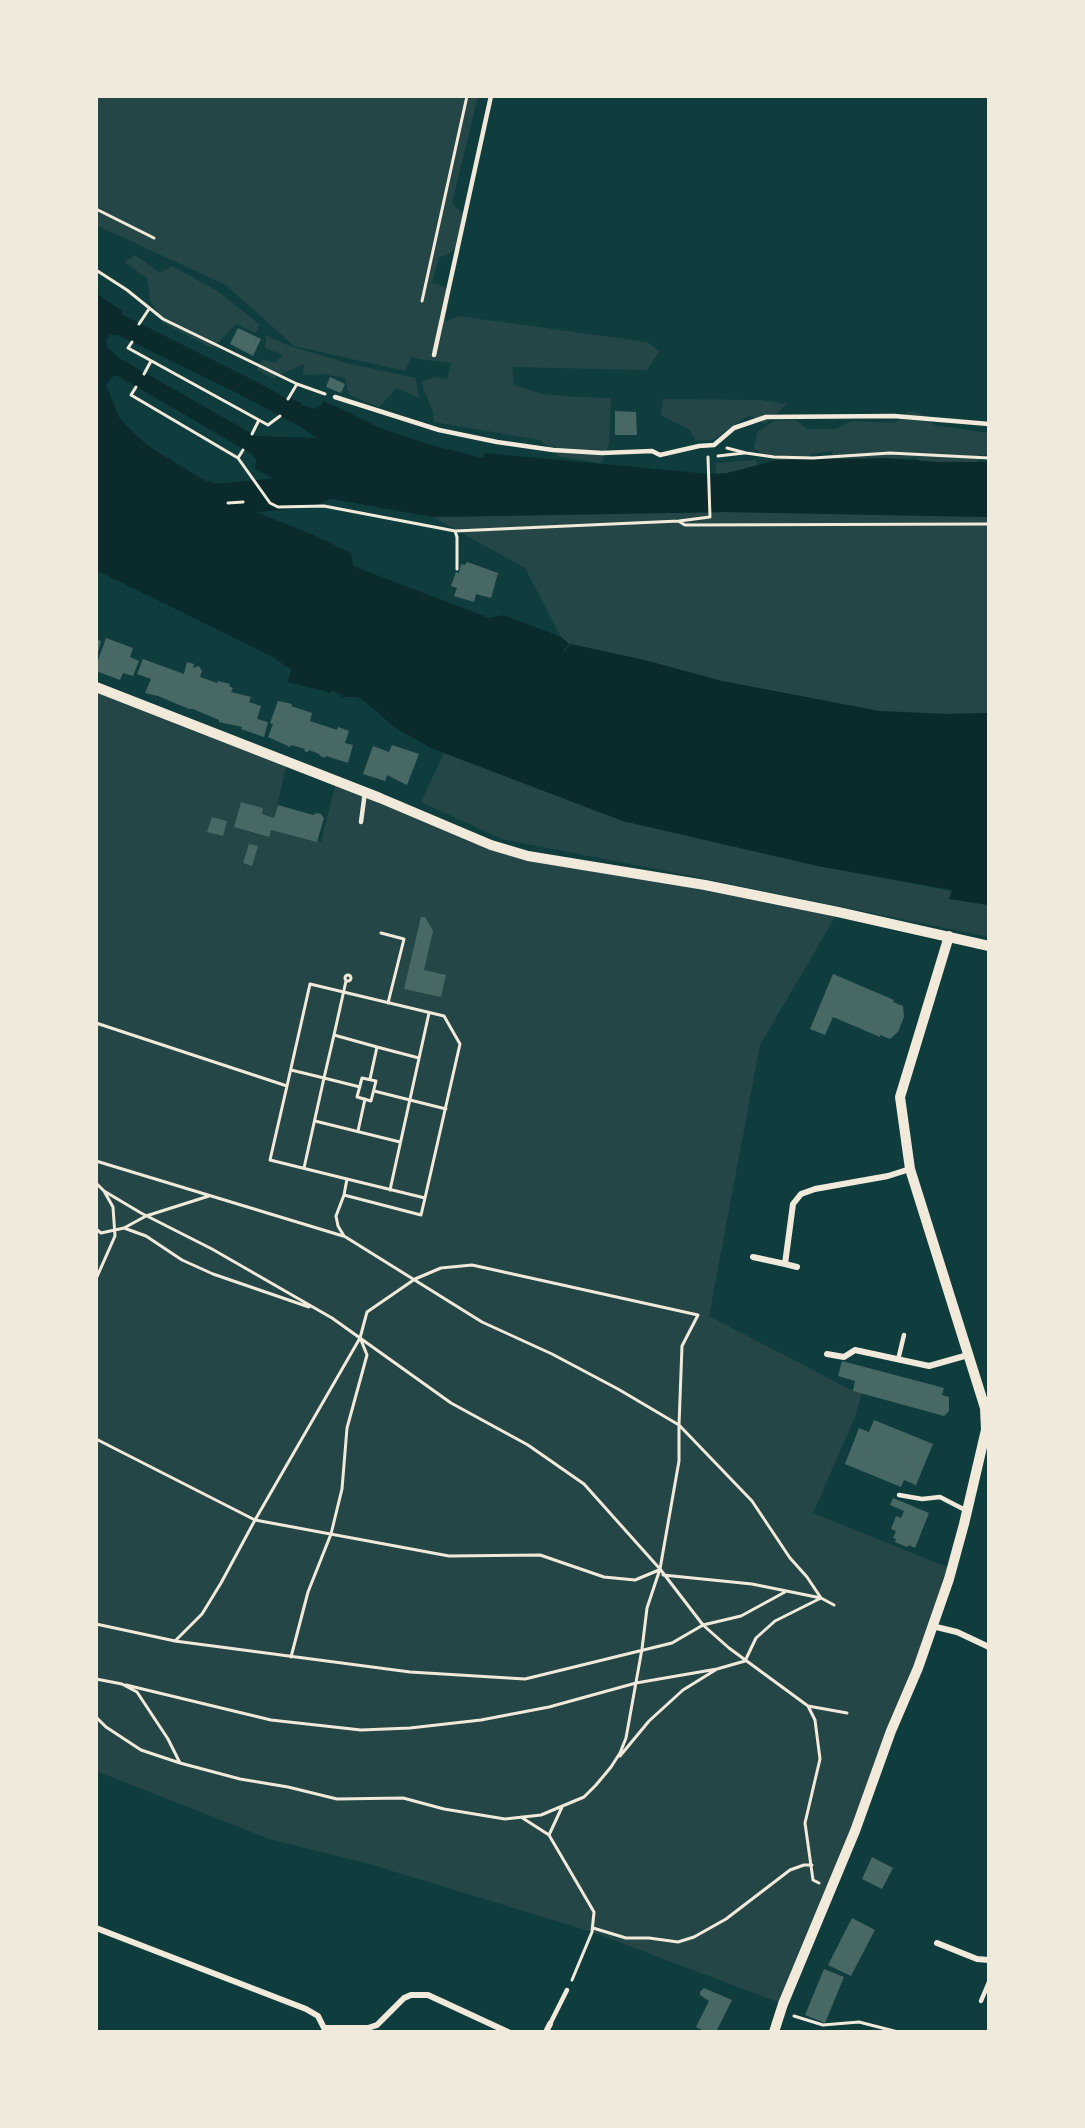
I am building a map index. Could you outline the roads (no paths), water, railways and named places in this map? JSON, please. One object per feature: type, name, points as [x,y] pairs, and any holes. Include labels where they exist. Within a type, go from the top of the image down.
[{"type":"street","points":[[96,687],[365,792],[491,845],[528,856],[716,887],[989,946]]},
{"type":"street","points":[[774,2032],[855,1832],[891,1731],[918,1668],[952,1569],[986,1430],[987,1406],[968,1355],[910,1169],[900,1097],[949,936]]},
{"type":"street","points":[[785,1264],[793,1204],[801,1194],[814,1189],[888,1176],[910,1169]]},
{"type":"street","points":[[753,1257],[797,1268]]},
{"type":"street","points":[[827,1354],[844,1357],[855,1350],[930,1366],[968,1355]]},
{"type":"street","points":[[932,1626],[957,1632],[989,1647]]},
{"type":"street","points":[[96,1928],[306,2009],[318,2016],[326,2030],[368,2028],[376,2025],[404,1998],[411,1995],[428,1995],[508,2032]]},
{"type":"street","points":[[937,1943],[977,1959],[989,1960]]},
{"type":"street","points":[[546,2032],[550,2024]]},
{"type":"lane","points":[[434,355],[491,96]]},
{"type":"lane","points":[[334,397],[439,430],[553,450],[602,453],[652,451],[660,454],[714,445],[734,428],[766,417],[894,417],[989,424]]},
{"type":"lane","points":[[361,822],[365,792]]},
{"type":"lane","points":[[898,1360],[904,1335]]},
{"type":"lane","points":[[899,1495],[922,1499],[940,1497],[967,1511]]},
{"type":"lane","points":[[981,2001],[989,1982]]},
{"type":"lane","points":[[550,2024],[567,1990]]},
{"type":"waterway","points":[[201,496],[215,500],[309,491],[331,481]]}]
